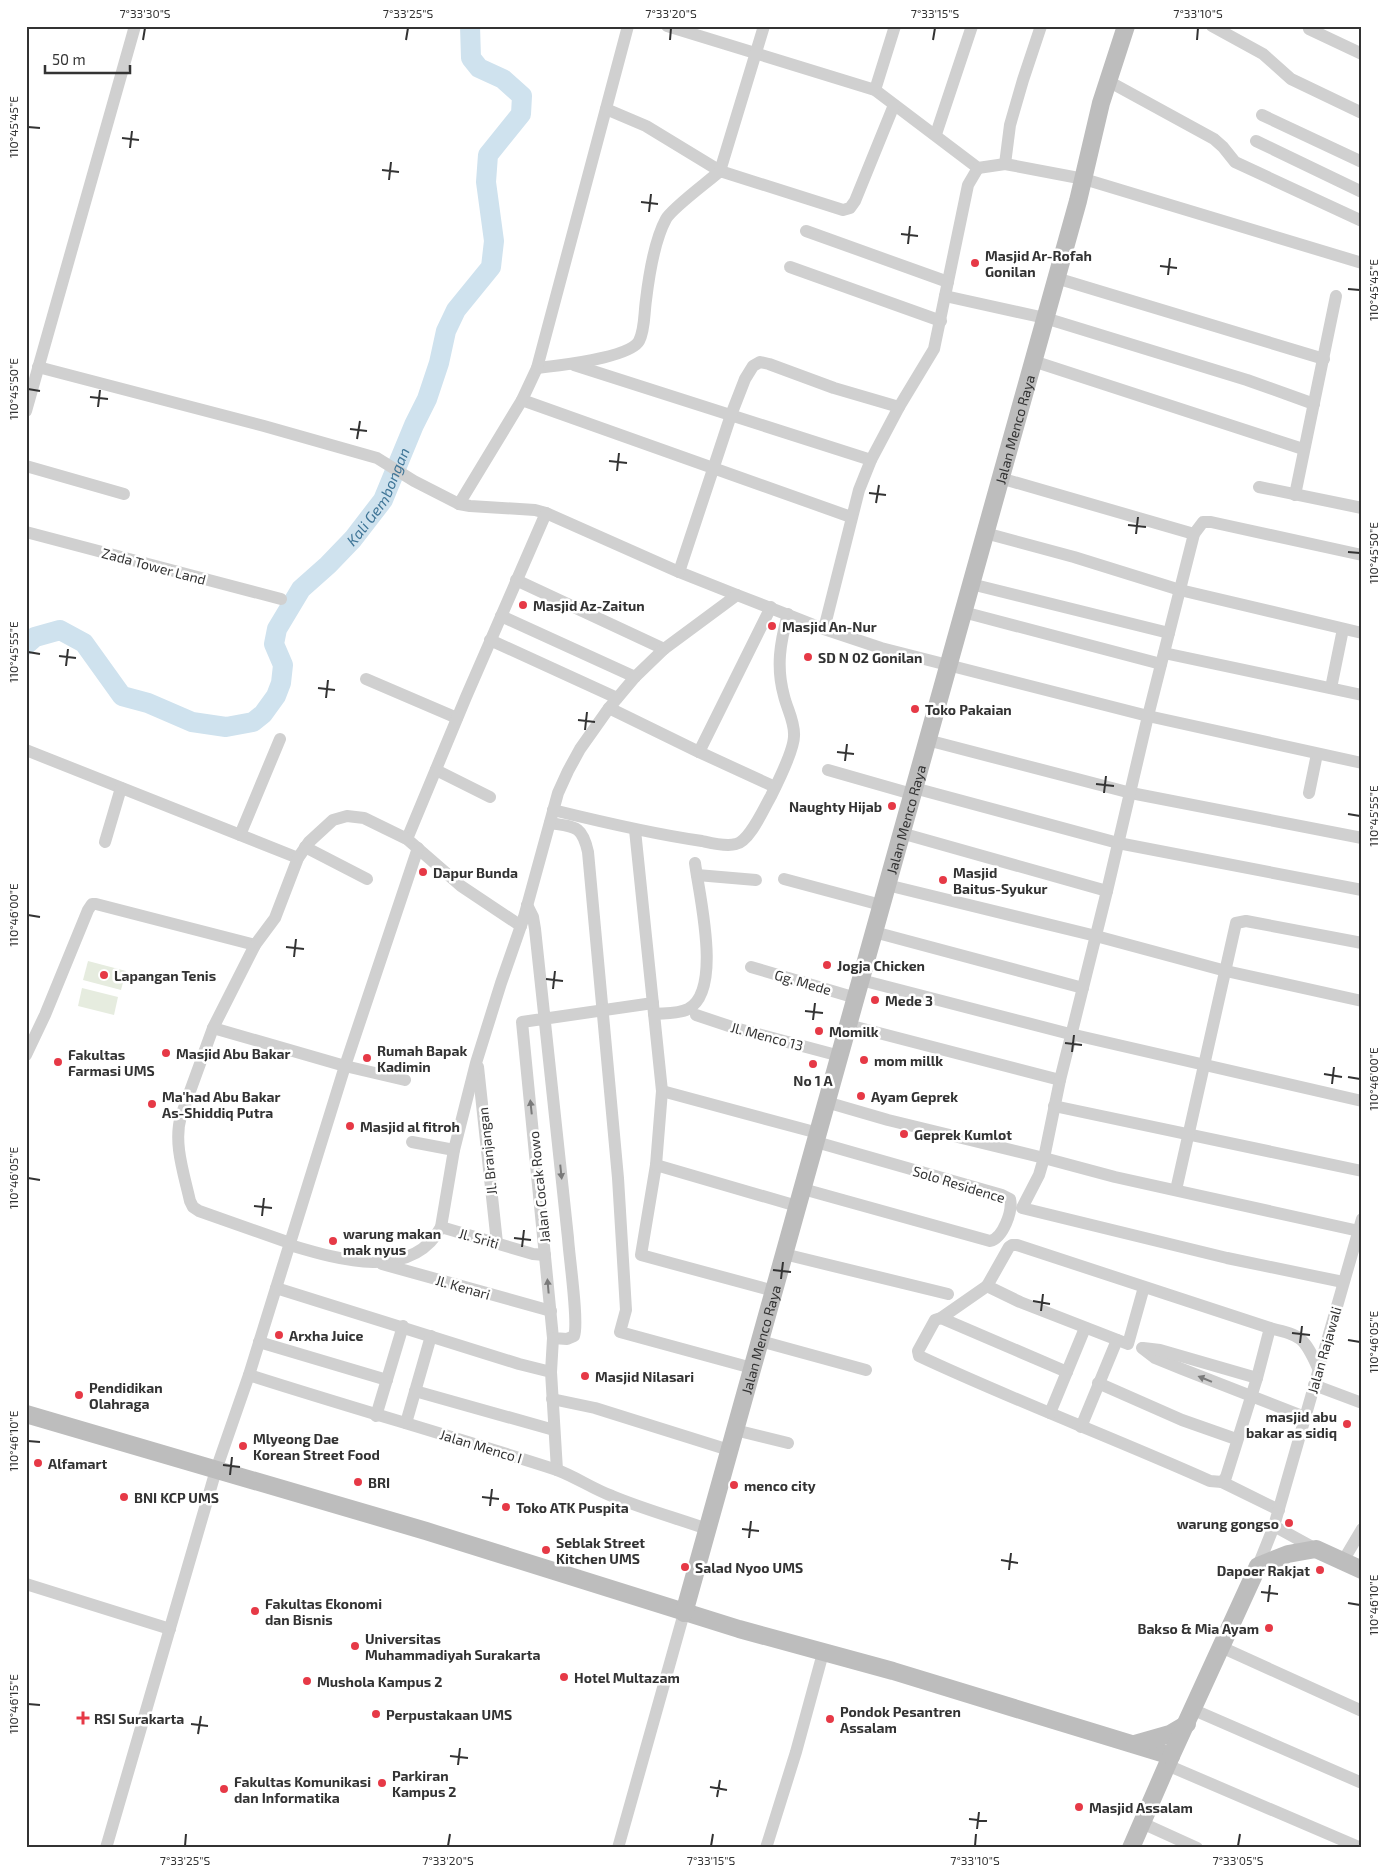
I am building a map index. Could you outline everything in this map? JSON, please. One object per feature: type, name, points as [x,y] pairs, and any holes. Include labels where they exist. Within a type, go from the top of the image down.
[{"type":"street","points":[[26,411],[135,26]]},
{"type":"street","points":[[459,504],[522,400],[537,368],[628,26]]},
{"type":"street","points":[[667,26],[875,90],[936,134],[978,168],[1005,164],[1084,179],[1362,263]]},
{"type":"street","points":[[537,368],[574,365],[630,349],[638,342],[642,327],[648,279],[661,232],[667,217],[720,171],[764,26]]},
{"type":"street","points":[[875,90],[895,26]]},
{"type":"street","points":[[936,134],[972,26]]},
{"type":"street","points":[[1005,164],[1010,125],[1041,26]]},
{"type":"street","name":"Jalan Menco Raya","points":[[684,1613],[1084,179],[1108,81],[1126,26]]},
{"type":"street","points":[[1212,26],[1263,54],[1291,79],[1362,113]]},
{"type":"street","points":[[1309,29],[1362,54]]},
{"type":"street","points":[[1108,81],[1214,139],[1235,162],[1362,221]]},
{"type":"street","points":[[606,109],[646,126],[720,171],[843,210],[850,208],[856,201],[894,105]]},
{"type":"street","points":[[1262,115],[1362,162]]},
{"type":"street","points":[[1256,141],[1362,192]]},
{"type":"street","points":[[824,628],[859,490],[899,407],[934,349],[968,185],[978,168]]},
{"type":"street","points":[[806,231],[948,282]]},
{"type":"street","points":[[790,267],[941,320]]},
{"type":"street","points":[[1056,278],[1324,359]]},
{"type":"street","points":[[945,296],[1045,318],[1247,380],[1314,404]]},
{"type":"street","points":[[1295,495],[1336,296]]},
{"type":"street","points":[[1033,361],[1303,450]]},
{"type":"street","points":[[679,572],[731,415],[753,366],[760,362],[899,407]]},
{"type":"street","points":[[574,365],[872,460]]},
{"type":"street","points":[[38,366],[377,458],[414,481],[459,504],[546,513],[679,572],[881,648],[1148,716],[1362,763]]},
{"type":"street","points":[[522,400],[851,517]]},
{"type":"street","points":[[26,466],[124,494]]},
{"type":"street","points":[[1000,478],[1194,534]]},
{"type":"street","points":[[1259,487],[1362,508]]},
{"type":"street","points":[[407,839],[500,616],[546,513]]},
{"type":"street","points":[[1343,1282],[1235,1260],[1023,1209],[1022,1205],[1039,1175],[1044,1158],[1060,1080],[1131,793],[1162,658],[1194,534],[1203,522],[1210,522],[1362,555]]},
{"type":"street","name":"Zada Tower Land","points":[[26,532],[281,599]]},
{"type":"street","points":[[985,533],[1074,557],[1180,590],[1362,633]]},
{"type":"street","points":[[516,580],[664,649]]},
{"type":"street","points":[[971,584],[1169,633]]},
{"type":"street","points":[[521,926],[471,894],[407,839],[364,818],[346,816],[328,823],[301,853],[275,918],[255,945],[213,1028],[179,1122],[179,1144],[190,1202],[193,1207],[199,1211],[328,1256],[374,1262],[400,1259],[418,1252],[431,1243],[442,1227],[454,1150],[477,1059],[528,905],[553,810],[568,770],[608,708],[636,677],[664,649],[737,595]]},
{"type":"street","points":[[699,752],[772,608]]},
{"type":"street","points":[[963,612],[1162,658],[1362,695]]},
{"type":"street","points":[[553,810],[635,830],[690,840],[735,845],[742,841],[749,833],[775,787],[794,736],[794,727],[784,696],[778,665],[780,643],[788,614]]},
{"type":"street","points":[[500,616],[636,677]]},
{"type":"street","points":[[1331,688],[1343,629]]},
{"type":"street","points":[[490,640],[617,698]]},
{"type":"street","points":[[366,679],[457,718]]},
{"type":"street","points":[[608,708],[775,787]]},
{"type":"street","points":[[240,835],[280,739]]},
{"type":"street","points":[[927,740],[1131,793],[1362,838]]},
{"type":"street","points":[[26,750],[240,835],[301,853],[367,879]]},
{"type":"street","points":[[1309,792],[1317,754]]},
{"type":"street","points":[[436,770],[490,797]]},
{"type":"street","points":[[828,770],[1118,843],[1362,890]]},
{"type":"street","points":[[105,842],[121,788]]},
{"type":"street","points":[[550,823],[574,828],[581,832],[588,852],[618,1178],[626,1310],[620,1332],[752,1368]]},
{"type":"street","points":[[635,830],[662,1091],[656,1165],[640,1255],[774,1290]]},
{"type":"street","points":[[901,833],[1107,891]]},
{"type":"street","points":[[106,1848],[216,1470],[260,1342],[345,1066],[418,848]]},
{"type":"street","points":[[545,1019],[602,1010],[687,1010],[697,1001],[707,975],[708,948],[696,869],[756,880]]},
{"type":"street","points":[[784,879],[881,905]]},
{"type":"street","points":[[887,885],[1096,936],[1226,971],[1362,1001]]},
{"type":"street","points":[[26,1055],[92,904],[255,945]]},
{"type":"street","points":[[528,905],[533,916],[535,929],[575,1322],[575,1334],[571,1338],[553,1338]]},
{"type":"street","points":[[1176,1190],[1236,923],[1246,921],[1362,943]]},
{"type":"street","points":[[874,932],[1083,988]]},
{"type":"street","name":"Gg. Mede","points":[[751,967],[856,998]]},
{"type":"street","points":[[861,980],[1072,1034],[1362,1101]]},
{"type":"street","name":"Jl. Menco 13","points":[[696,1014],[735,1028],[840,1056]]},
{"type":"street","name":"Jalan Cocak Rowo","points":[[545,1019],[522,1022],[551,1311],[553,1338],[552,1399],[557,1470]]},
{"type":"street","points":[[848,1025],[1060,1080]]},
{"type":"street","points":[[213,1028],[345,1066],[405,1080]]},
{"type":"street","name":"Jl. Branjangan","points":[[477,1059],[497,1243]]},
{"type":"street","points":[[662,1091],[817,1137]]},
{"type":"street","points":[[826,1102],[888,1120],[1115,1177],[1360,1225]]},
{"type":"street","points":[[1054,1106],[1362,1171]]},
{"type":"street","name":"Solo Residence","points":[[802,1189],[990,1241],[1001,1234],[1012,1204],[1010,1199],[1002,1195],[817,1137]]},
{"type":"street","points":[[412,1142],[454,1150]]},
{"type":"street","points":[[535,1148],[558,1145]]},
{"type":"street","points":[[656,1165],[797,1206]]},
{"type":"street","name":"Jalan Rajawali","points":[[1258,1566],[1279,1510],[1343,1282],[1357,1259],[1360,1225]]},
{"type":"street","name":"Jl. Sriti","points":[[442,1227],[533,1254],[545,1255]]},
{"type":"street","points":[[1279,1510],[1222,1482],[1210,1481],[1140,1449],[1081,1427],[919,1356],[918,1350],[933,1322],[987,1286],[1012,1245],[1017,1245],[1296,1335],[1308,1349],[1318,1368]]},
{"type":"street","points":[[784,1254],[948,1294]]},
{"type":"street","name":"Jl. Kenari","points":[[374,1262],[551,1311]]},
{"type":"street","points":[[987,1286],[1020,1302],[1123,1342],[1142,1348],[1160,1350],[1257,1378]]},
{"type":"street","points":[[1081,1427],[1098,1383],[1123,1342],[1144,1287]]},
{"type":"street","points":[[276,1288],[403,1326],[519,1364],[551,1372]]},
{"type":"street","points":[[941,1318],[1067,1372]]},
{"type":"street","points":[[376,1416],[403,1326]]},
{"type":"street","points":[[1050,1413],[1085,1328]]},
{"type":"street","points":[[1222,1482],[1226,1477],[1236,1439],[1257,1378],[1270,1328]]},
{"type":"street","points":[[406,1423],[431,1336]]},
{"type":"street","points":[[760,1341],[866,1370]]},
{"type":"street","points":[[260,1342],[387,1380]]},
{"type":"street","points":[[1142,1348],[1155,1358],[1250,1397],[1305,1417]]},
{"type":"street","name":"Jalan Menco I","points":[[249,1375],[376,1416],[406,1423],[557,1470],[575,1477],[588,1486],[613,1497],[707,1529]]},
{"type":"street","points":[[1098,1383],[1182,1420],[1236,1439]]},
{"type":"street","points":[[1314,1385],[1362,1403]]},
{"type":"street","points":[[415,1391],[554,1430]]},
{"type":"street","points":[[552,1399],[595,1408],[729,1450]]},
{"type":"street","points":[[26,1414],[426,1531],[684,1613],[893,1671],[1134,1744],[1361,1848]]},
{"type":"street","points":[[735,1430],[788,1443]]},
{"type":"street","points":[[1274,1526],[1362,1570]]},
{"type":"street","points":[[1343,1561],[1362,1529]]},
{"type":"street","points":[[1131,1848],[1258,1566],[1288,1554],[1316,1548]]},
{"type":"street","points":[[26,1584],[170,1629]]},
{"type":"street","points":[[618,1848],[684,1613]]},
{"type":"street","points":[[1220,1648],[1362,1711]]},
{"type":"street","points":[[766,1848],[796,1752],[823,1653]]},
{"type":"street","points":[[1134,1744],[1170,1734],[1190,1717]]},
{"type":"street","points":[[1190,1717],[1362,1783]]},
{"type":"street","points":[[1142,1823],[1197,1848]]},
{"type":"shaded area","name":"Lapangan Tenis","points":[[88,961],[126,971],[121,990],[83,980]]},
{"type":"shaded area","name":"Lapangan Tenis","points":[[82,988],[118,997],[114,1015],[78,1006]]},
{"type":"waterway","name":"Kali Gembongan","points":[[26,645],[35,637],[60,630],[84,643],[122,696],[148,703],[192,722],[226,727],[253,722],[263,714],[276,696],[281,683],[283,665],[274,644],[277,629],[301,589],[353,539],[383,500],[414,425],[427,399],[439,363],[446,331],[456,310],[491,267],[494,241],[486,182],[488,155],[521,114],[522,96],[503,79],[479,68],[471,58],[470,26]]},
{"type":"place","name":"Masjid Ar-Rofah Gonilan","points":[[975,263]]},
{"type":"place","name":"Masjid Az-Zaitun","points":[[523,605]]},
{"type":"place","name":"Masjid An-Nur","points":[[772,626]]},
{"type":"place","name":"SD N 02 Gonilan","points":[[808,657]]},
{"type":"place","name":"Toko Pakaian","points":[[915,709]]},
{"type":"place","name":"Naughty Hijab","points":[[892,806]]},
{"type":"place","name":"Dapur Bunda","points":[[423,872]]},
{"type":"place","name":"Masjid Baitus-Syukur","points":[[943,880]]},
{"type":"place","name":"Jogja Chicken","points":[[827,965]]},
{"type":"place","name":"Lapangan Tenis","points":[[104,975]]},
{"type":"place","name":"Mede 3","points":[[875,1000]]},
{"type":"place","name":"Momilk","points":[[819,1031]]},
{"type":"place","name":"Masjid Abu Bakar","points":[[166,1053]]},
{"type":"place","name":"Rumah Bapak Kadimin","points":[[367,1058]]},
{"type":"place","name":"mom millk","points":[[864,1060]]},
{"type":"place","name":"Fakultas Farmasi UMS","points":[[58,1062]]},
{"type":"place","name":"No 1 A","points":[[813,1064]]},
{"type":"place","name":"Ayam Geprek","points":[[861,1096]]},
{"type":"place","name":"Ma'had Abu Bakar As-Shiddiq Putra","points":[[152,1104]]},
{"type":"place","name":"Masjid al fitroh","points":[[350,1126]]},
{"type":"place","name":"Geprek Kumlot","points":[[904,1134]]},
{"type":"place","name":"warung makan mak nyus","points":[[333,1241]]},
{"type":"place","name":"Arxha Juice","points":[[279,1335]]},
{"type":"place","name":"Masjid Nilasari","points":[[585,1376]]},
{"type":"place","name":"Pendidikan Olahraga","points":[[79,1395]]},
{"type":"place","name":"masjid abu bakar as sidiq","points":[[1347,1424]]},
{"type":"place","name":"Mlyeong Dae Korean Street Food","points":[[243,1446]]},
{"type":"place","name":"Alfamart","points":[[38,1463]]},
{"type":"place","name":"BRI","points":[[358,1482]]},
{"type":"place","name":"menco city","points":[[734,1485]]},
{"type":"place","name":"BNI KCP UMS","points":[[124,1497]]},
{"type":"place","name":"Toko ATK Puspita","points":[[506,1507]]},
{"type":"place","name":"warung gongso","points":[[1289,1523]]},
{"type":"place","name":"Seblak Street Kitchen UMS","points":[[546,1550]]},
{"type":"place","name":"Salad Nyoo UMS","points":[[685,1567]]},
{"type":"place","name":"Dapoer Rakjat","points":[[1320,1570]]},
{"type":"place","name":"Fakultas Ekonomi dan Bisnis","points":[[255,1611]]},
{"type":"place","name":"Bakso & Mia Ayam","points":[[1269,1628]]},
{"type":"place","name":"Universitas Muhammadiyah Surakarta","points":[[355,1646]]},
{"type":"place","name":"Hotel Multazam","points":[[564,1677]]},
{"type":"place","name":"Mushola Kampus 2","points":[[307,1681]]},
{"type":"place","name":"Perpustakaan UMS","points":[[376,1714]]},
{"type":"place","name":"RSI Surakarta","points":[[83,1718]]},
{"type":"place","name":"Pondok Pesantren Assalam","points":[[830,1719]]},
{"type":"place","name":"Parkiran Kampus 2","points":[[382,1783]]},
{"type":"place","name":"Fakultas Komunikasi dan Informatika","points":[[224,1789]]},
{"type":"place","name":"Masjid Assalam","points":[[1079,1807]]}]
